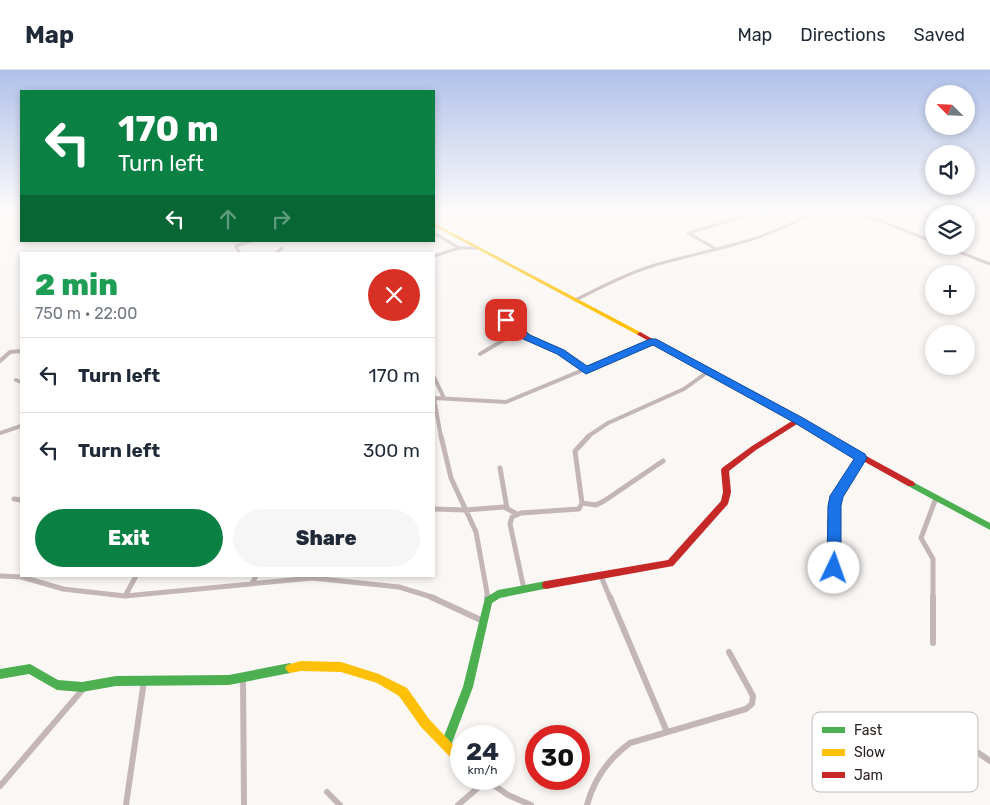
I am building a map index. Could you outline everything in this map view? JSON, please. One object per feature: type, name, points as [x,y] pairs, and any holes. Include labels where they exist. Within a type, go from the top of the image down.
[{"type":"street","points":[[713,247],[717,250]]},
{"type":"street","points":[[575,300],[650,266],[728,247]]},
{"type":"street","points":[[277,252],[282,248]]},
{"type":"street","points":[[435,256],[460,248],[477,248],[709,371],[799,420],[861,458],[990,527]]},
{"type":"street","points":[[967,255],[990,264]]},
{"type":"street","points":[[506,320],[530,340],[560,352],[586,370]]},
{"type":"street","points":[[480,354],[512,335],[522,333]]},
{"type":"street","points":[[435,398],[506,402],[653,342]]},
{"type":"street","points":[[0,361],[10,352],[20,351]]},
{"type":"street","points":[[524,589],[510,524],[512,517],[517,514],[579,509],[582,503],[575,451],[579,444],[587,436],[630,413],[684,389],[709,371]]},
{"type":"street","points":[[435,378],[444,398]]},
{"type":"street","points":[[16,380],[20,382]]},
{"type":"street","points":[[435,404],[451,478],[476,532],[488,601],[468,687],[446,744]]},
{"type":"street","points":[[488,601],[494,595],[666,565],[673,560],[688,541],[725,502],[728,487],[723,475],[725,470],[754,448],[799,420]]},
{"type":"street","points":[[0,433],[20,426]]},
{"type":"street","points":[[435,432],[440,431]]},
{"type":"street","points":[[833,583],[835,553],[834,506],[836,496],[861,458]]},
{"type":"street","points":[[582,503],[596,505],[604,501],[663,461]]},
{"type":"street","points":[[500,468],[507,508]]},
{"type":"street","points":[[933,642],[933,559],[930,552],[921,543],[921,538],[936,498]]},
{"type":"street","points":[[14,499],[20,500]]},
{"type":"street","points":[[435,509],[507,508],[517,514]]},
{"type":"street","points":[[0,576],[20,577]]},
{"type":"street","points":[[602,576],[666,732]]},
{"type":"street","points":[[22,577],[63,589],[125,596],[315,578],[395,586],[440,600],[483,621]]},
{"type":"street","points":[[125,596],[135,577]]},
{"type":"street","points":[[252,583],[255,577]]},
{"type":"street","points":[[588,805],[590,794],[606,764],[618,751],[630,743],[746,709],[752,704],[753,696],[729,652]]},
{"type":"street","points":[[0,674],[30,669],[57,685],[85,686],[112,681],[230,680],[301,666],[341,667],[379,679],[403,692],[425,723],[450,748]]},
{"type":"street","points":[[244,678],[244,805]]},
{"type":"street","points":[[126,805],[144,681]]},
{"type":"street","points":[[0,786],[85,686]]},
{"type":"street","points":[[978,753],[990,761]]},
{"type":"street","points":[[458,805],[474,790]]},
{"type":"street","points":[[501,790],[531,805]]},
{"type":"street","points":[[328,792],[340,805]]},
{"type":"traffic: fast","points":[[911,484],[990,527]]},
{"type":"traffic: fast","points":[[446,744],[468,687],[488,601],[498,594],[546,585]]},
{"type":"traffic: fast","points":[[0,674],[30,669],[57,685],[82,687],[116,681],[229,680],[290,668]]},
{"type":"traffic: slow","points":[[478,247],[640,334]]},
{"type":"traffic: slow","points":[[290,668],[301,666],[341,667],[379,679],[403,692],[425,723],[450,749]]},
{"type":"traffic: jam","points":[[640,334],[911,484]]},
{"type":"traffic: jam","points":[[546,585],[670,563],[725,502],[727,492],[725,470],[754,448],[799,420]]},
{"type":"route","points":[[506,320],[530,340],[555,349],[586,370],[653,342],[799,420],[861,458],[836,496],[834,506],[834,568]]}]
